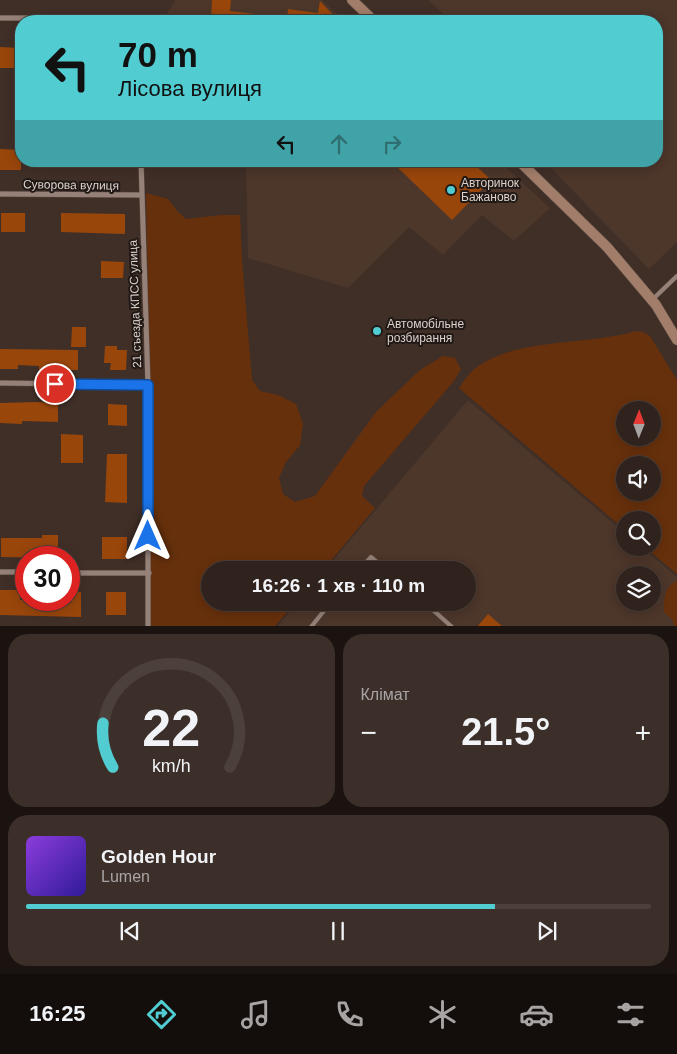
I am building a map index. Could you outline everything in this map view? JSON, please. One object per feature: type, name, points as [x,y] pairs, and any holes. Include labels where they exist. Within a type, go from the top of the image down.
[{"type":"street","points":[[352,0],[368,15]]},
{"type":"street","points":[[0,18],[15,18]]},
{"type":"street","name":"21 съезда КПСС улица","points":[[141,167],[148,385],[148,626]]},
{"type":"street","points":[[525,167],[607,246],[652,300],[677,340]]},
{"type":"street","name":"Суворова вулиця","points":[[0,194],[141,195]]},
{"type":"street","points":[[0,383],[148,385]]},
{"type":"street","points":[[0,572],[15,572]]},
{"type":"street","points":[[80,573],[148,573]]},
{"type":"lane","points":[[652,300],[677,276]]},
{"type":"lane","points":[[311,626],[324,611]]},
{"type":"lane","points":[[434,611],[452,626]]},
{"type":"shaded area","points":[[175,0],[322,0],[338,15],[166,15]]},
{"type":"shaded area","points":[[428,0],[677,0],[677,242],[649,269],[550,167],[663,167],[663,15],[444,15]]},
{"type":"shaded area","points":[[246,167],[506,167],[550,208],[514,241],[482,215],[443,255],[409,227],[348,288],[248,258]]},
{"type":"shaded area","points":[[146,193],[168,199],[186,219],[240,215],[252,380],[260,391],[278,395],[296,404],[303,424],[300,445],[286,462],[279,478],[283,494],[295,502],[315,496],[376,412],[420,370],[443,356],[455,358],[461,369],[454,381],[364,486],[362,496],[375,508],[331,561],[201,561],[201,611],[288,611],[275,626],[151,626],[150,385]]},
{"type":"shaded area","points":[[636,331],[643,332],[650,336],[677,380],[677,574],[656,556],[661,556],[661,511],[616,511],[616,522],[459,388],[473,370],[489,359],[508,352],[529,347],[595,339]]},
{"type":"shaded area","points":[[468,400],[616,525],[616,556],[652,556],[677,577],[677,626],[278,626],[290,611],[476,611],[476,561],[333,561]]},
{"type":"shaded area","points":[[677,581],[677,626],[675,626],[672,619],[664,612],[667,590]]},
{"type":"building","points":[[212,0],[231,0],[230,11],[255,14],[255,15],[211,15]]},
{"type":"building","points":[[320,1],[333,15],[288,15],[288,9],[318,13]]},
{"type":"building","points":[[0,47],[15,48],[15,68],[0,68]]},
{"type":"building","points":[[0,149],[15,150],[15,167],[21,167],[21,170],[0,170]]},
{"type":"building","name":"Авторинок Бажаново","points":[[397,167],[477,167],[491,180],[452,220]]},
{"type":"building","points":[[1,213],[25,213],[25,232],[1,232]]},
{"type":"building","points":[[61,213],[125,214],[125,234],[61,232]]},
{"type":"building","points":[[101,261],[124,262],[123,278],[101,278]]},
{"type":"building","points":[[72,327],[86,327],[86,347],[71,347]]},
{"type":"building","points":[[105,346],[117,346],[117,350],[127,350],[126,370],[110,370],[111,363],[104,363]]},
{"type":"building","points":[[0,349],[78,350],[78,370],[39,370],[39,366],[18,365],[18,369],[0,369]]},
{"type":"building","points":[[0,403],[58,403],[58,422],[22,421],[22,424],[0,423]]},
{"type":"building","points":[[108,404],[127,405],[127,426],[108,425]]},
{"type":"building","points":[[61,434],[83,435],[83,463],[61,463]]},
{"type":"building","points":[[107,454],[127,454],[127,503],[105,502]]},
{"type":"building","points":[[42,535],[58,535],[58,546],[15,546],[15,557],[1,557],[1,538],[42,538]]},
{"type":"building","points":[[102,537],[127,537],[127,559],[102,559]]},
{"type":"building","points":[[0,590],[15,590],[15,611],[80,611],[81,592],[81,617],[0,615]]},
{"type":"building","points":[[106,592],[126,592],[126,615],[106,615]]},
{"type":"building","points":[[488,614],[502,626],[478,626]]},
{"type":"place","name":"Авторинок Бажаново","points":[[451,190]]},
{"type":"place","name":"Автомобільне розбирання","points":[[377,331]]},
{"type":"route","points":[[55,384],[148,385],[148,536]]}]
